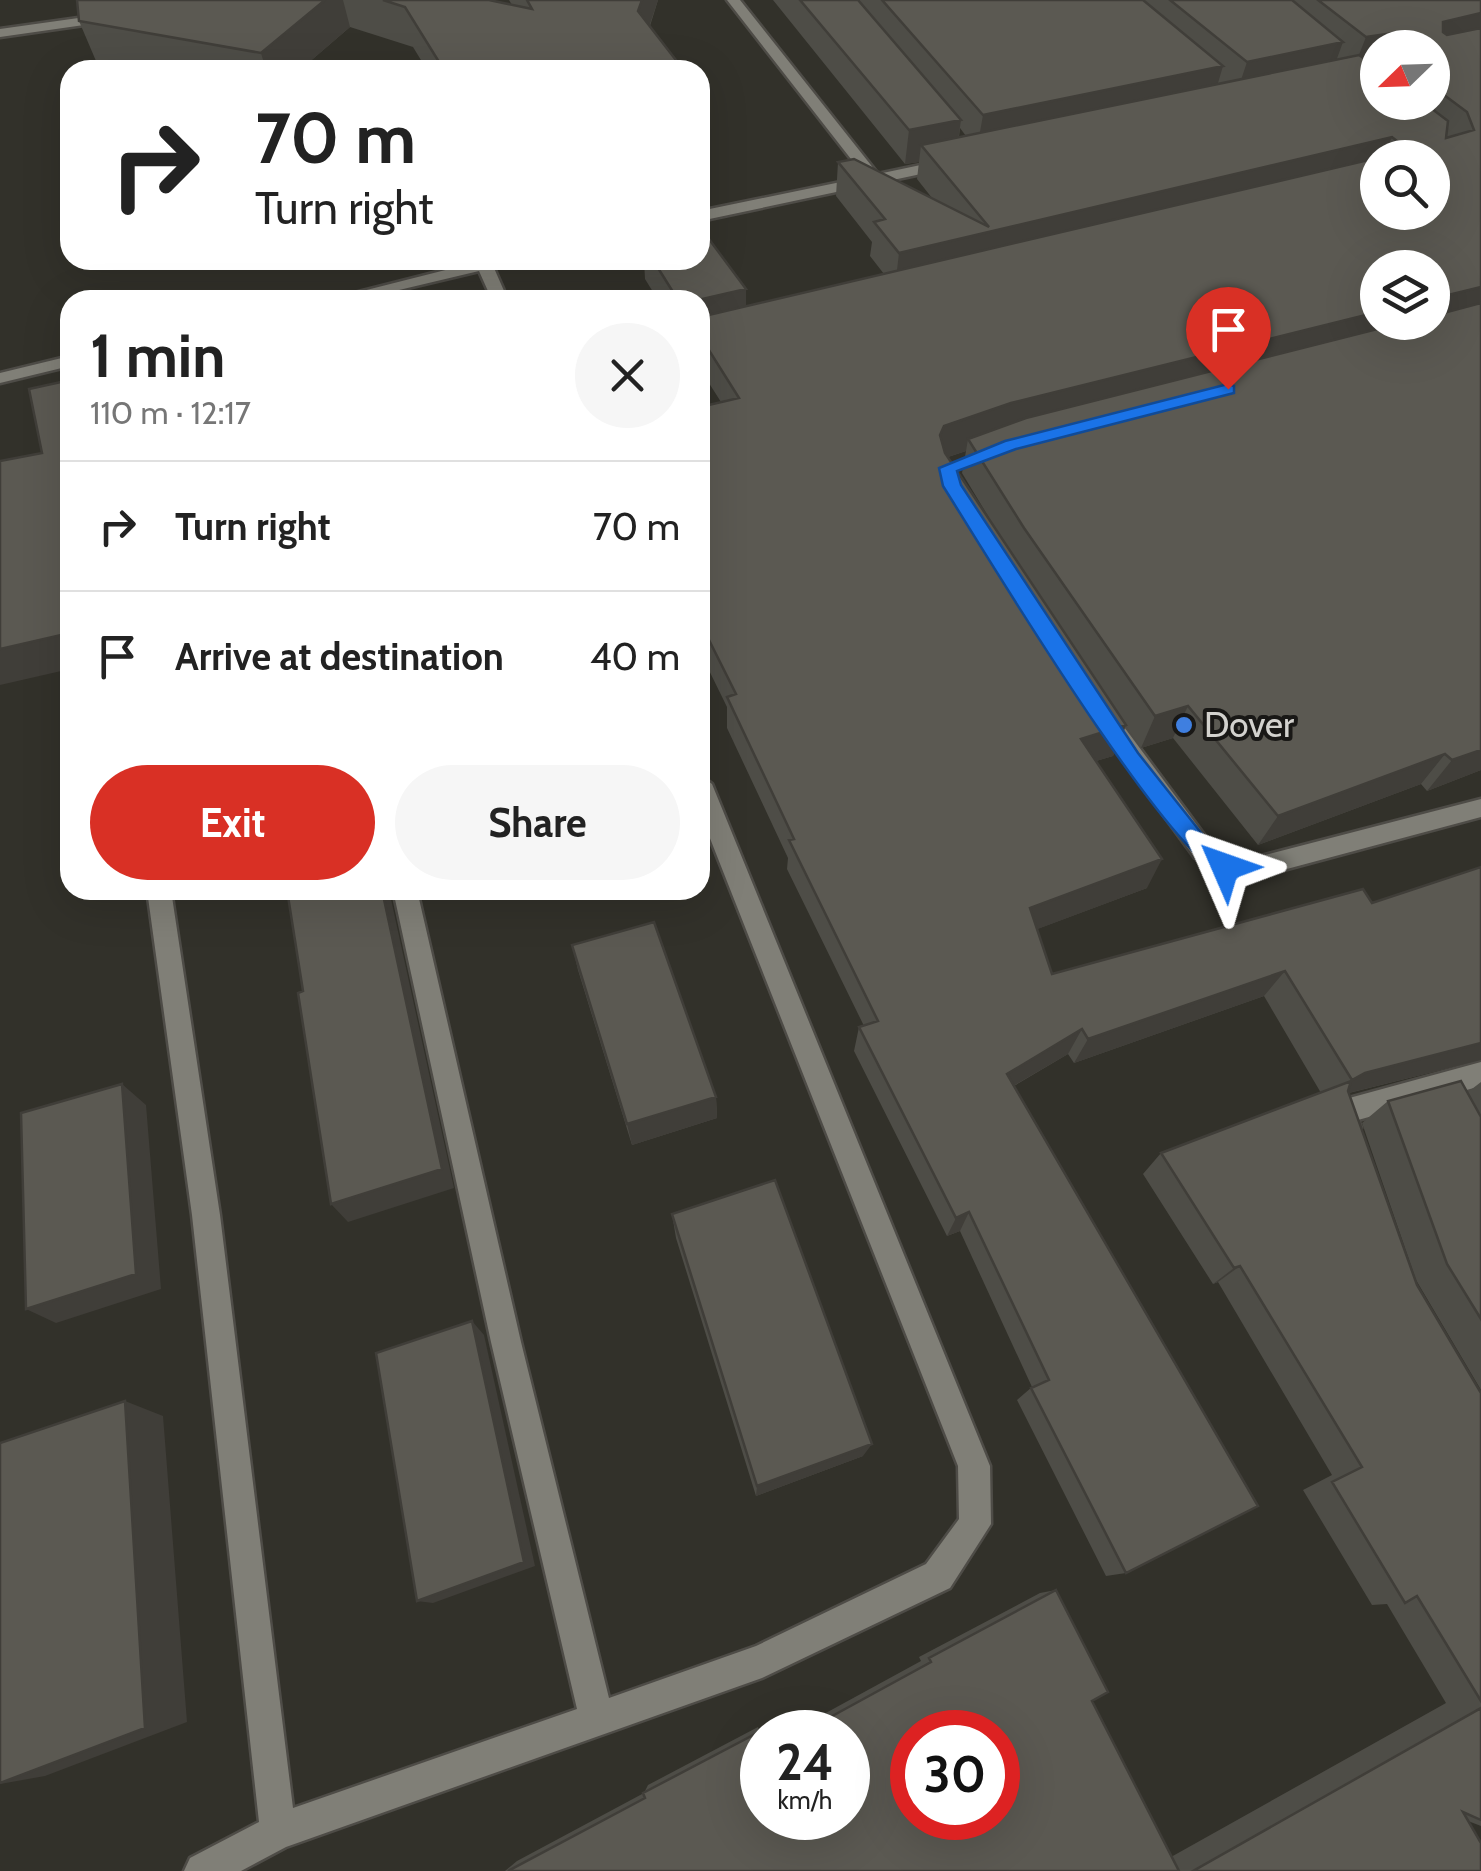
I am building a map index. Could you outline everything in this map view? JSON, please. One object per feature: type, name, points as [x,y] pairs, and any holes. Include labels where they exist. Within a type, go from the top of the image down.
[{"type":"street","points":[[733,0],[874,179]]},
{"type":"street","points":[[0,34],[60,19],[132,14]]},
{"type":"street","points":[[710,214],[973,158]]},
{"type":"street","points":[[378,290],[463,270]]},
{"type":"street","points":[[0,378],[60,364]]},
{"type":"street","points":[[1089,694],[1131,758],[1203,851],[1225,867],[1262,866],[1481,808]]},
{"type":"street","points":[[203,1871],[278,1832],[762,1661],[938,1576],[975,1524],[974,1466],[710,809]]},
{"type":"street","points":[[160,900],[206,1215],[278,1832]]},
{"type":"street","points":[[407,900],[506,1342],[596,1717]]},
{"type":"street","points":[[1358,1160],[1341,1112],[1481,1074]]},
{"type":"street","points":[[1442,1087],[1458,1116]]},
{"type":"building","points":[[77,0],[325,0],[261,53],[79,21]]},
{"type":"building","points":[[383,0],[489,0],[532,9],[527,0],[642,0],[638,11],[676,60],[438,60],[405,7]]},
{"type":"building","points":[[800,0],[858,0],[961,120],[909,130]]},
{"type":"building","points":[[882,0],[1143,0],[1223,66],[983,115]]},
{"type":"building","points":[[1170,0],[1292,0],[1343,42],[1247,62]]},
{"type":"building","points":[[1318,0],[1481,0],[1481,13],[1443,22],[1443,30],[1360,32]]},
{"type":"building","points":[[1481,28],[1481,287],[1450,295],[1450,250],[1360,250],[1360,316],[1011,403],[944,426],[940,435],[945,453],[1126,725],[1081,739],[1162,859],[1030,908],[1052,974],[1363,889],[1372,903],[1481,867],[1481,1043],[1365,1073],[1352,1080],[1285,971],[1088,1039],[1082,1029],[1007,1074],[1258,1506],[1126,1573],[1031,1388],[1049,1380],[969,1212],[956,1218],[859,1027],[878,1021],[789,840],[794,839],[727,697],[736,694],[710,642],[710,405],[739,398],[710,352],[710,315],[1360,162],[1360,230],[1450,230],[1450,140],[1360,140],[1360,145],[899,253],[874,222],[885,219],[838,162],[854,159],[989,227],[921,145],[1359,55],[1360,120],[1447,120],[1446,138],[1474,130],[1467,112],[1450,99],[1450,34]]},
{"type":"building","points":[[710,240],[746,289],[710,297],[710,290],[672,290],[659,270],[710,270]]},
{"type":"building","points":[[1481,303],[1481,750],[1452,760],[1445,754],[1278,816],[1188,706],[1155,716],[1024,528],[968,439],[1026,418],[1360,333],[1360,340],[1450,340],[1450,311]]},
{"type":"building","points":[[60,382],[60,635],[0,649],[0,461],[42,453],[29,389]]},
{"type":"building","points":[[289,900],[384,900],[442,1169],[331,1204],[298,993],[303,991]]},
{"type":"building","points":[[654,922],[716,1097],[627,1124],[572,945]]},
{"type":"building","points":[[1351,1081],[1348,1091],[1417,1285],[1481,1393],[1481,1701],[1417,1596],[1405,1603],[1332,1482],[1362,1467],[1240,1266],[1234,1268],[1161,1153]]},
{"type":"building","points":[[1461,1081],[1481,1117],[1481,1319],[1447,1264],[1388,1101]]},
{"type":"building","points":[[122,1084],[136,1274],[26,1309],[21,1113]]},
{"type":"building","points":[[775,1180],[872,1444],[757,1486],[672,1214]]},
{"type":"building","points":[[472,1321],[524,1562],[417,1601],[376,1353]]},
{"type":"building","points":[[125,1401],[145,1728],[0,1783],[0,1443]]},
{"type":"building","points":[[1056,1590],[1108,1692],[1092,1701],[1179,1871],[508,1871],[740,1742],[740,1840],[870,1840],[870,1710],[843,1710],[931,1662],[929,1658]]},
{"type":"building","points":[[1481,1708],[1481,1820],[1463,1812],[1481,1843],[1481,1871],[1193,1871]]},
{"type":"place","name":"Dover","points":[[1184,725]]},
{"type":"route","points":[[1225,867],[1203,851],[1131,758],[952,486],[947,468],[1011,445],[1228,389]]}]
